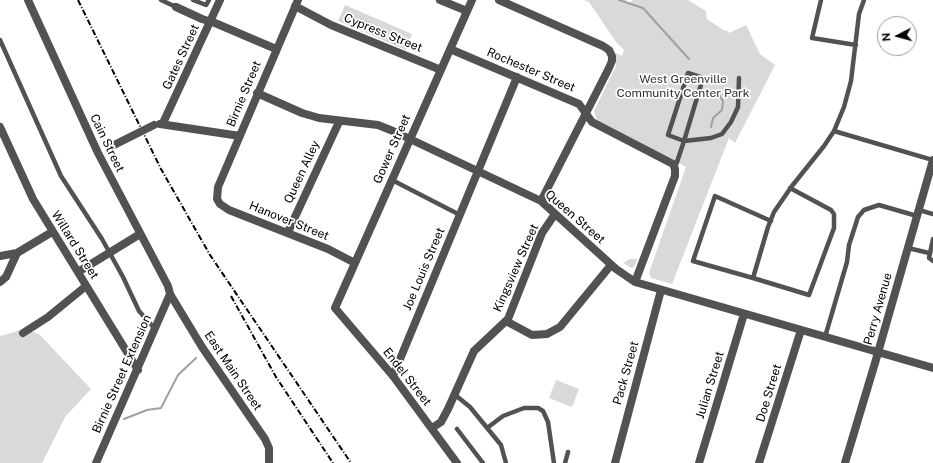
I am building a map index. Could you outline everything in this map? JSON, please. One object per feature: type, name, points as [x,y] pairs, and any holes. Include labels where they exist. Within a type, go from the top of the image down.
[{"type":"street","name":"Cain Street","points":[[28,0],[98,153],[168,286],[170,294]]},
{"type":"street","name":"Gates Street","points":[[163,123],[220,0]]},
{"type":"street","points":[[440,0],[467,12]]},
{"type":"street","name":"Gower Street","points":[[335,308],[472,0]]},
{"type":"street","points":[[499,0],[603,46],[609,50],[612,56],[612,61],[587,114],[541,201]]},
{"type":"street","name":"Cypress Street","points":[[297,3],[331,25],[347,30],[441,70]]},
{"type":"street","name":"Birnie Street","points":[[217,199],[218,187],[257,93],[297,3]]},
{"type":"street","points":[[176,7],[276,49]]},
{"type":"street","name":"Rochester Street","points":[[450,49],[579,104],[592,122],[673,164],[675,169]]},
{"type":"street","name":"Joe Louis Street","points":[[393,376],[460,215],[476,171],[517,77]]},
{"type":"street","name":"Queen Street","points":[[257,93],[302,113],[339,122],[378,125],[541,201],[623,276],[635,282],[933,368]]},
{"type":"street","name":"Queen Alley","points":[[288,232],[339,122]]},
{"type":"street","points":[[98,153],[154,125],[163,123],[240,136]]},
{"type":"street","name":"Willard Street","points":[[0,127],[27,187],[52,232],[138,370]]},
{"type":"street","name":"Perry Avenue","points":[[845,463],[933,160]]},
{"type":"street","points":[[635,282],[675,176],[675,169]]},
{"type":"street","name":"Hanover Street","points":[[217,199],[220,204],[229,210],[288,232],[328,249],[355,263]]},
{"type":"street","name":"Kingsview Street","points":[[432,428],[441,422],[474,351],[506,321],[542,233],[555,214]]},
{"type":"street","points":[[0,256],[17,253],[52,232]]},
{"type":"street","points":[[78,272],[140,234]]},
{"type":"street","points":[[0,282],[6,277],[17,253]]},
{"type":"street","points":[[506,321],[532,335],[547,334],[560,326],[611,265]]},
{"type":"street","points":[[23,333],[48,317],[86,286]]},
{"type":"street","name":"Pack Street","points":[[614,463],[661,290]]},
{"type":"street","name":"Birnie Street Extension","points":[[96,463],[170,294]]},
{"type":"street","name":"East Main Street","points":[[170,294],[202,347],[265,439],[269,448],[269,463]]},
{"type":"street","name":"Endel Street","points":[[335,308],[393,376],[457,463]]},
{"type":"street","name":"Julian Street","points":[[699,463],[744,314]]},
{"type":"street","name":"Doe Street","points":[[759,463],[801,330]]},
{"type":"lane","points":[[161,0],[176,7]]},
{"type":"lane","points":[[194,0],[206,5],[209,0]]},
{"type":"lane","points":[[821,0],[812,38],[856,45]]},
{"type":"lane","points":[[753,278],[774,212],[790,188],[834,131],[848,94],[856,45],[859,14],[864,0]]},
{"type":"lane","points":[[0,40],[61,176],[109,252],[139,311],[155,329]]},
{"type":"lane","points":[[675,169],[684,141],[703,78],[688,73],[668,135],[684,141],[711,138],[722,134],[731,122],[738,107],[739,78]]},
{"type":"lane","points":[[834,131],[933,160]]},
{"type":"lane","points":[[392,180],[460,215]]},
{"type":"lane","points":[[770,221],[715,196],[693,261],[809,296],[834,228],[834,214],[831,210],[790,188]]},
{"type":"lane","points":[[825,337],[847,262],[849,245],[858,217],[864,210],[879,205],[918,213],[933,214]]},
{"type":"lane","points":[[933,238],[929,253],[929,258],[933,261]]},
{"type":"lane","points":[[908,248],[929,253]]},
{"type":"lane","points":[[454,394],[470,407],[501,445],[506,463]]},
{"type":"lane","points":[[487,428],[503,416],[524,408],[538,408],[543,411],[548,422],[554,463]]},
{"type":"lane","points":[[457,429],[483,463]]},
{"type":"lane","points":[[565,463],[568,452]]},
{"type":"path","points":[[347,30],[349,22],[354,18],[369,23],[382,34],[387,33],[393,35],[396,40],[395,50]]},
{"type":"path","points":[[376,43],[382,34]]},
{"type":"green space","name":"West Greenville Community Center Park","points":[[584,0],[626,0],[629,3],[633,0],[688,0],[706,11],[707,19],[725,31],[727,30],[729,33],[746,25],[760,54],[775,65],[735,143],[729,138],[672,284],[651,278],[649,273],[686,167],[597,121],[594,111],[616,66],[616,53],[622,56],[624,50],[616,42],[589,2]]},
{"type":"green space","points":[[345,5],[412,34],[406,50],[338,21]]},
{"type":"green space","points":[[630,259],[637,259],[634,267],[631,268],[623,263]]},
{"type":"green space","points":[[24,329],[39,334],[91,389],[65,417],[42,463],[0,463],[0,335],[1,336]]},
{"type":"green space","points":[[556,380],[579,389],[572,407],[549,398]]},
{"type":"waterway","points":[[619,0],[643,8],[689,59]]},
{"type":"waterway","points":[[711,127],[713,118],[722,110],[723,101],[717,92]]},
{"type":"waterway","points":[[124,419],[147,410],[161,408],[178,375],[196,358]]},
{"type":"railway","points":[[78,0],[161,169],[210,255],[351,463]]},
{"type":"railway","points":[[231,296],[276,377],[333,463]]}]
